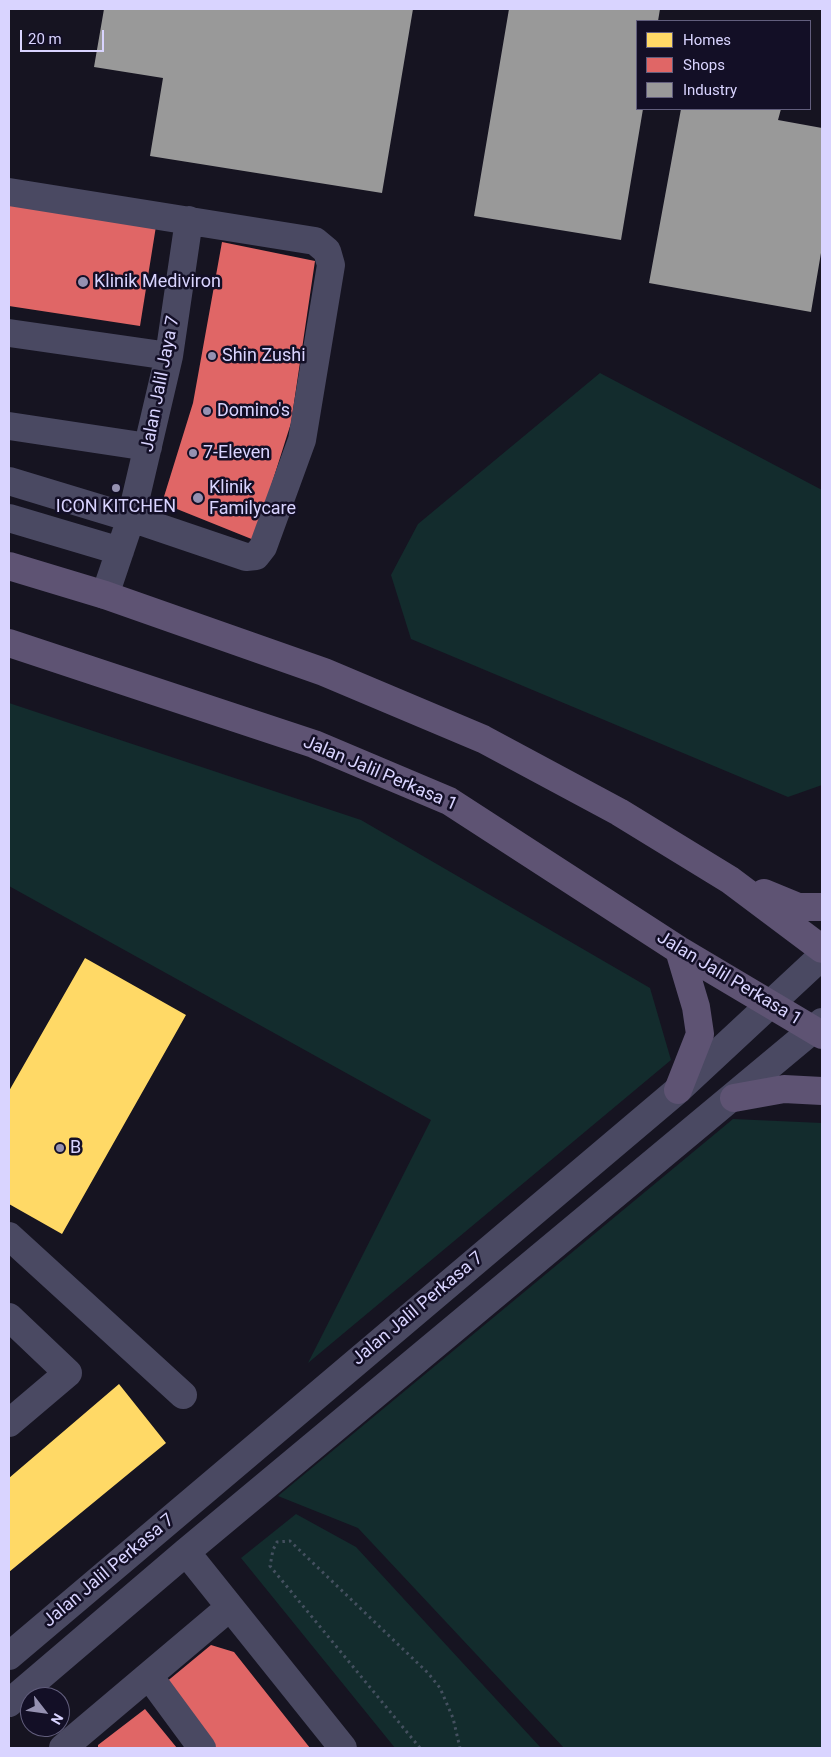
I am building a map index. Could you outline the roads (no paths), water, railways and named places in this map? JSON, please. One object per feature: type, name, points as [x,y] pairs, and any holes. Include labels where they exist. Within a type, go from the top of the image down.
[{"type":"main road","points":[[9,566],[105,595],[324,672],[483,739],[619,812],[730,880],[822,949]]},
{"type":"main road","name":"Jalan Jalil Perkasa 1","points":[[9,643],[314,744],[449,801],[680,950],[769,1004],[819,1029]]},
{"type":"main road","points":[[730,880],[798,907],[822,907]]},
{"type":"main road","points":[[678,1090],[700,1034],[696,1007],[680,950]]},
{"type":"main road","points":[[734,1098],[784,1089],[822,1092]]},
{"type":"street","points":[[9,192],[315,241],[327,251],[331,265],[330,281],[302,440],[263,547],[256,556],[246,557],[131,518],[9,481]]},
{"type":"street","name":"Jalan Jalil Jaya 7","points":[[105,595],[131,518],[169,356],[189,220]]},
{"type":"street","points":[[9,333],[169,356]]},
{"type":"street","points":[[9,426],[148,447]]},
{"type":"street","points":[[9,518],[120,551]]},
{"type":"street","name":"Jalan Jalil Perkasa 7","points":[[9,1656],[678,1090],[822,956]]},
{"type":"street","name":"Jalan Jalil Perkasa 7","points":[[9,1703],[186,1552],[819,1029]]},
{"type":"street","points":[[9,1236],[183,1396]]},
{"type":"street","points":[[9,1317],[68,1373],[9,1423]]},
{"type":"street","points":[[186,1552],[343,1748]]},
{"type":"street","points":[[63,1748],[230,1607]]},
{"type":"street","points":[[149,1676],[202,1748]]},
{"type":"place","name":"Klinik Mediviron","points":[[83,282]]},
{"type":"place","name":"Shin Zushi","points":[[212,356]]},
{"type":"place","name":"Domino's","points":[[207,411]]},
{"type":"place","name":"7-Eleven","points":[[193,453]]},
{"type":"place","name":"ICON KITCHEN","points":[[116,488]]},
{"type":"place","name":"Klinik Familycare","points":[[198,498]]},
{"type":"place","name":"B","points":[[60,1148]]}]
